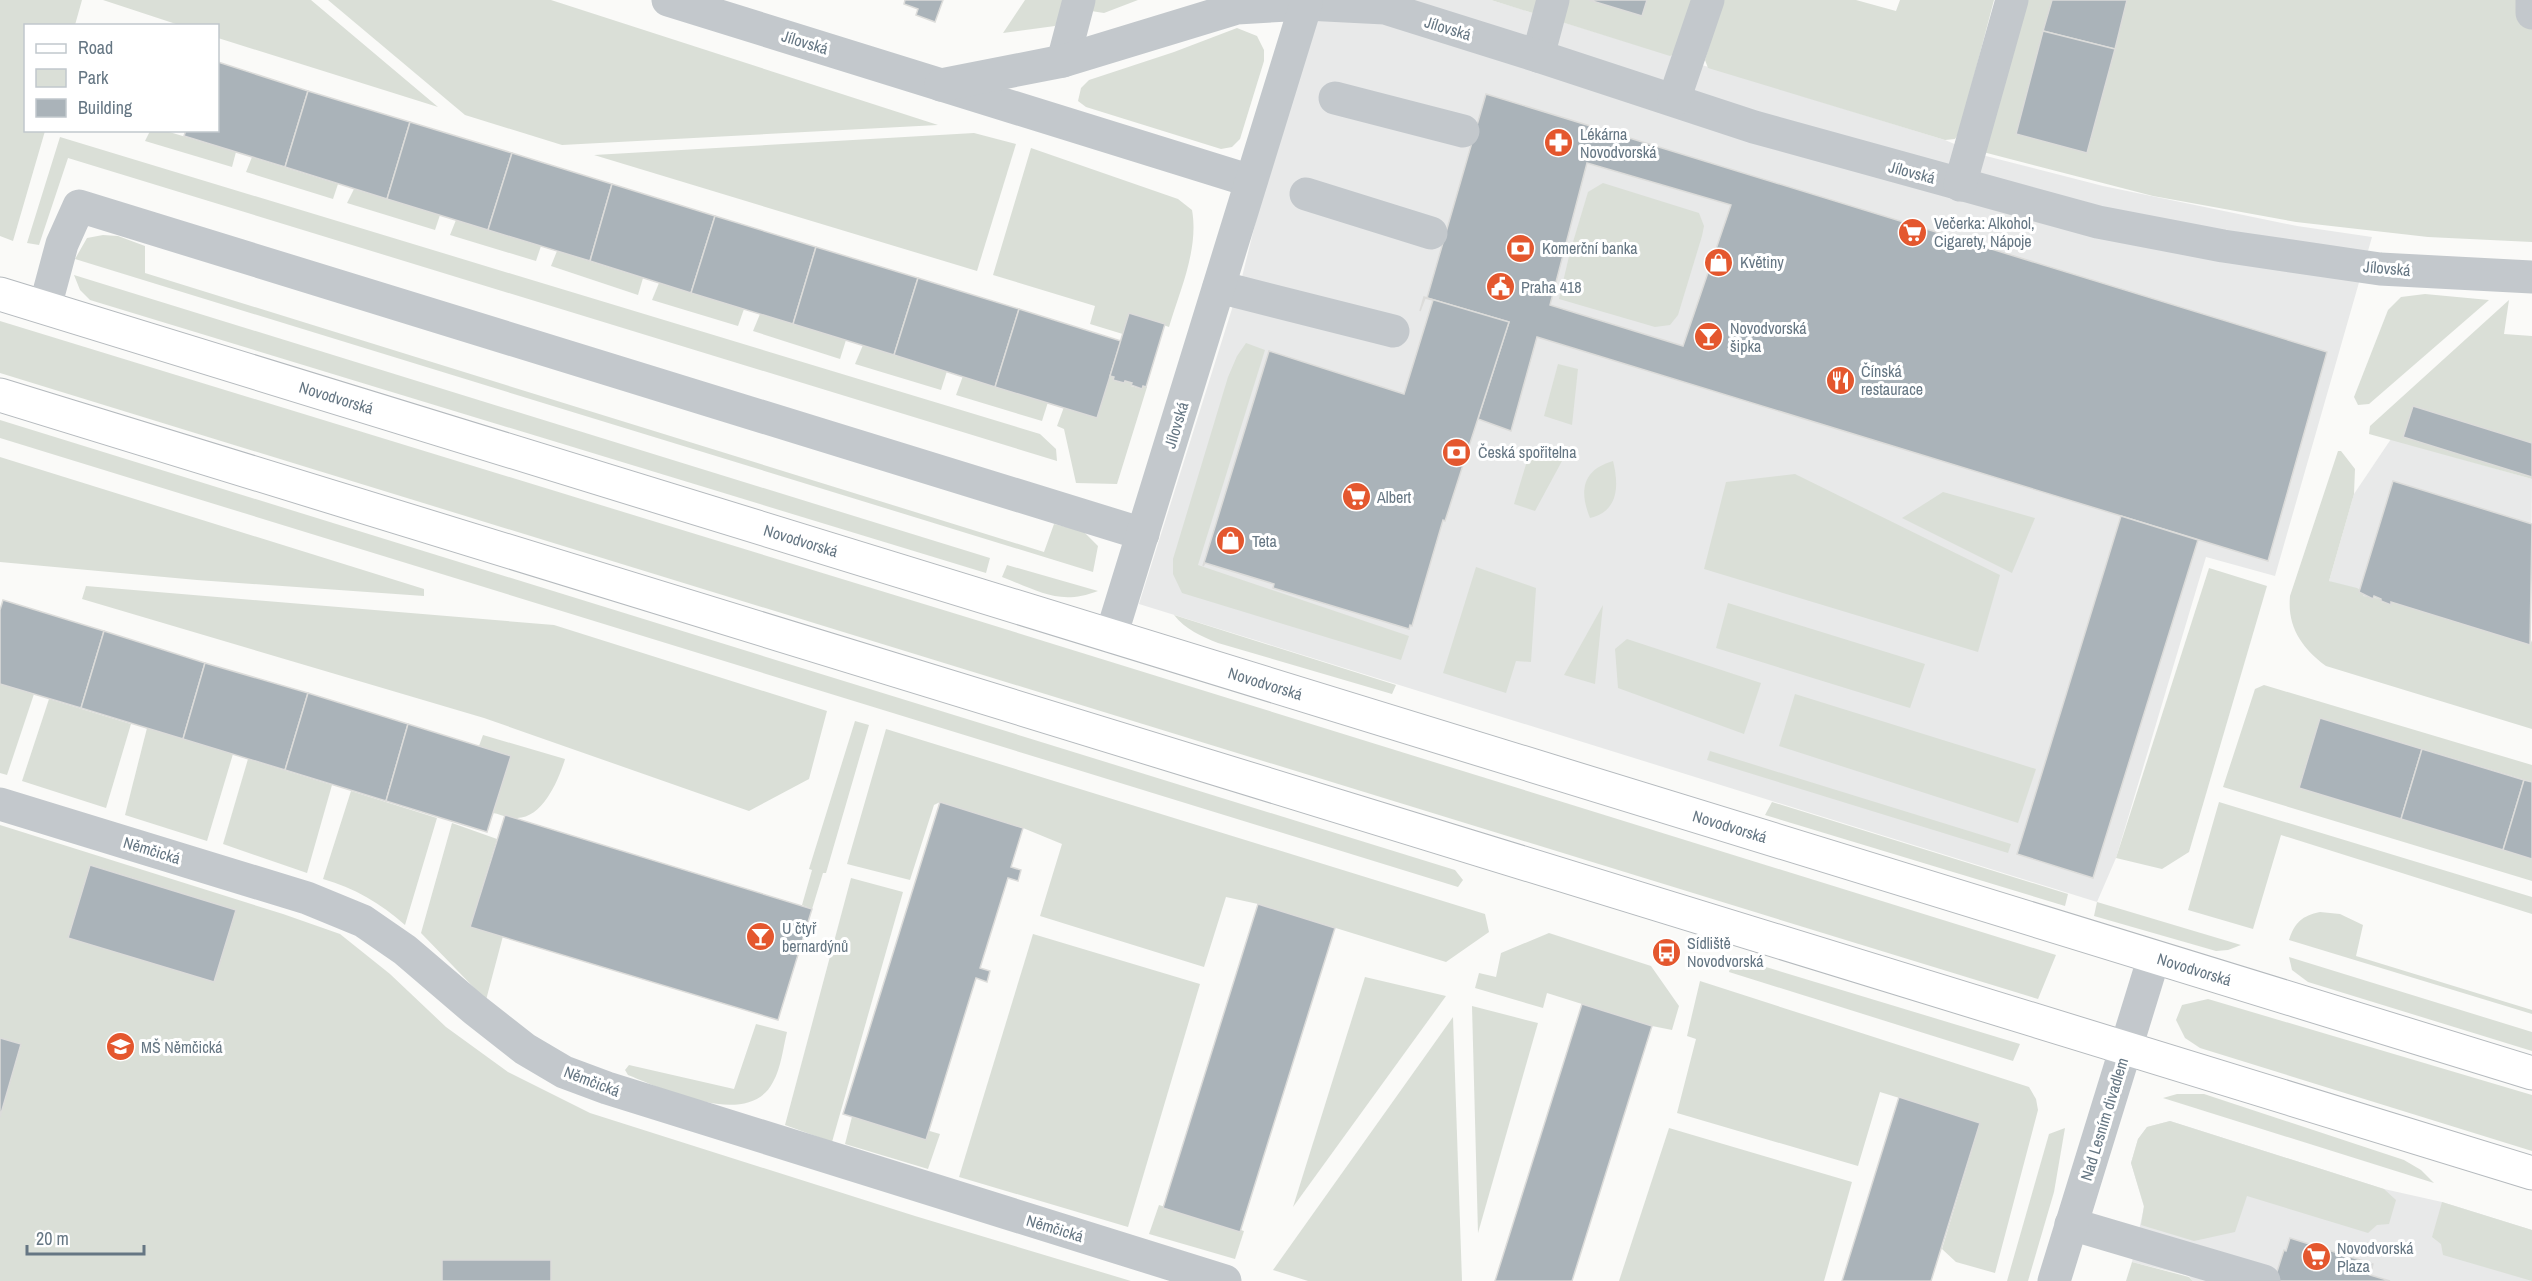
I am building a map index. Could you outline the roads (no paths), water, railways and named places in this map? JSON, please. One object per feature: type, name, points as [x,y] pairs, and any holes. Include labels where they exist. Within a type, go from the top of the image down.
[{"type":"main road","name":"Novodvorská","points":[[0,294],[2532,1074]]},
{"type":"main road","points":[[0,395],[2532,1173]]},
{"type":"street","name":"Jílovská","points":[[668,0],[1251,181]]},
{"type":"street","points":[[1063,61],[1079,0]]},
{"type":"street","points":[[1538,56],[1553,0]]},
{"type":"street","points":[[1674,100],[1708,0]]},
{"type":"street","points":[[1960,185],[2012,0]]},
{"type":"street","points":[[2532,0],[2532,13]]},
{"type":"street","name":"Jílovská","points":[[941,85],[1063,61],[1237,8],[1306,4],[1385,8],[1796,140],[2098,222],[2223,246],[2380,268],[2532,277]]},
{"type":"street","name":"Jílovská","points":[[1112,636],[1306,4]]},
{"type":"street","points":[[1335,98],[1463,131]]},
{"type":"street","points":[[1306,194],[1431,233]]},
{"type":"street","points":[[45,307],[62,244],[79,206],[1143,534]]},
{"type":"street","points":[[1219,287],[1393,331]]},
{"type":"street","name":"Němčická","points":[[0,804],[307,898],[363,921],[405,950],[474,1010],[525,1049],[575,1076],[607,1088],[1225,1281]]},
{"type":"street","name":"Nad Lesním divadlem","points":[[2054,1281],[2154,957]]},
{"type":"street","points":[[2071,1224],[2264,1281]]},
{"type":"place","name":"Lékárna Novodvorská","points":[[1559,143]]},
{"type":"place","name":"Večerka: Alkohol, Cigarety, Nápoje","points":[[1913,232]]},
{"type":"place","name":"Komerční banka","points":[[1521,248]]},
{"type":"place","name":"Květiny","points":[[1719,262]]},
{"type":"place","name":"Praha 418","points":[[1500,287]]},
{"type":"place","name":"Novodvorská šipka","points":[[1709,337]]},
{"type":"place","name":"Čínská restaurace","points":[[1840,380]]},
{"type":"place","name":"Česká spořitelna","points":[[1457,452]]},
{"type":"place","name":"Albert","points":[[1356,497]]},
{"type":"place","name":"Teta","points":[[1231,541]]},
{"type":"place","name":"U čtyř bernardýnů","points":[[761,937]]},
{"type":"place","name":"Sídliště Novodvorská","points":[[1666,952]]},
{"type":"place","name":"MŠ Němčická","points":[[120,1047]]},
{"type":"place","name":"Novodvorská Plaza","points":[[2316,1257]]}]
